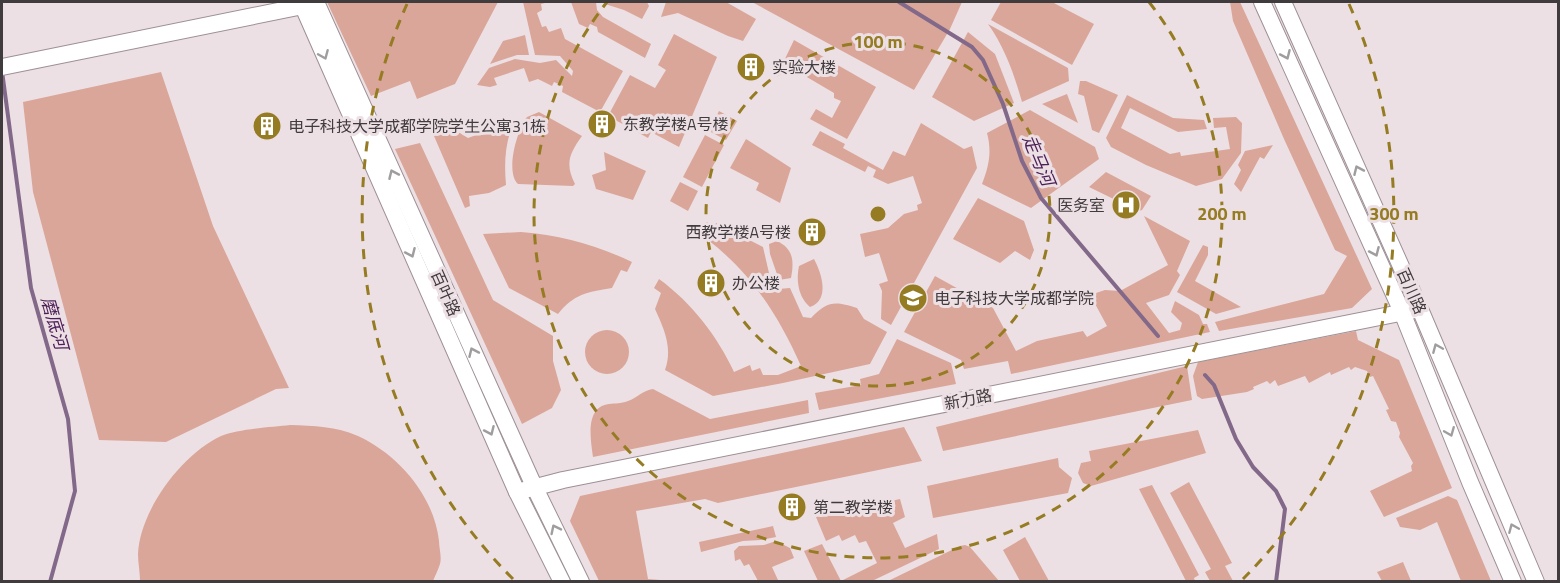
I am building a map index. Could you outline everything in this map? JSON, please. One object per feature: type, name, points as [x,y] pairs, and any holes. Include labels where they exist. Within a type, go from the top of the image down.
[{"type":"street","name":"百川路","points":[[1262,2],[1402,312],[1513,582]]},
{"type":"street","name":"百川路","points":[[1283,2],[1420,309],[1536,582]]},
{"type":"street","points":[[2,67],[308,3]]},
{"type":"street","name":"百叶路","points":[[308,3],[581,582]]},
{"type":"street","name":"百叶路","points":[[308,3],[517,492],[562,582]]},
{"type":"street","name":"新力路","points":[[517,492],[534,486],[1420,309]]},
{"type":"shaded area","points":[[327,2],[498,2],[455,84],[417,99],[410,81],[371,96]]},
{"type":"shaded area","points":[[523,2],[549,2],[541,4],[542,10],[537,13],[542,27],[546,26],[549,32],[561,28],[565,39],[623,71],[600,112],[562,92],[563,86],[554,82],[552,86],[538,79],[529,82],[524,68],[494,78],[497,85],[490,87],[477,85],[489,68],[515,59],[540,63],[556,60],[572,76],[573,71],[560,56],[535,55]]},
{"type":"shaded area","points":[[571,2],[596,2],[597,10],[603,17],[651,44],[645,58],[598,32],[597,27],[590,24],[588,28],[579,24]]},
{"type":"shaded area","points":[[607,2],[647,2],[649,6],[642,19],[605,4]]},
{"type":"shaded area","points":[[666,2],[726,2],[756,19],[743,41],[678,13],[661,17]]},
{"type":"shaded area","points":[[752,2],[962,2],[950,29],[914,90]]},
{"type":"shaded area","points":[[1001,2],[1052,2],[1094,24],[1072,65],[991,20]]},
{"type":"shaded area","points":[[1230,2],[1240,2],[1372,289],[1352,308],[1219,331],[1215,322],[1324,294],[1347,256],[1335,250],[1233,21]]},
{"type":"shaded area","points":[[988,24],[1068,68],[1069,81],[1022,102],[1008,62]]},
{"type":"shaded area","points":[[968,32],[995,54],[1014,103],[974,121],[932,97]]},
{"type":"shaded area","points":[[674,34],[717,57],[679,147],[651,132],[648,138],[608,116],[630,75],[655,88],[666,70],[658,65]]},
{"type":"shaded area","points":[[525,35],[529,55],[517,55],[490,64],[503,41]]},
{"type":"shaded area","points":[[794,40],[876,87],[847,139],[810,119],[816,109],[832,118],[841,101],[834,98],[834,93],[783,63]]},
{"type":"shaded area","points":[[161,72],[213,226],[289,388],[276,389],[166,442],[99,440],[33,192],[23,102]]},
{"type":"shaded area","points":[[1080,81],[1086,81],[1118,95],[1099,133],[1092,130],[1084,96],[1078,94]]},
{"type":"shaded area","points":[[1067,94],[1078,123],[1042,104]]},
{"type":"shaded area","points":[[1127,95],[1173,118],[1204,120],[1207,129],[1178,132],[1130,108],[1121,128],[1170,154],[1180,152],[1181,156],[1230,149],[1226,127],[1214,128],[1213,118],[1236,117],[1242,123],[1241,153],[1222,179],[1196,186],[1146,165],[1111,147],[1106,138]]},
{"type":"shaded area","points":[[1030,110],[1095,147],[1099,159],[1031,208],[982,184],[989,159],[987,133]]},
{"type":"shaded area","points":[[719,111],[737,121],[726,140],[709,131]]},
{"type":"shaded area","points":[[539,112],[582,136],[570,159],[570,171],[575,184],[573,186],[518,184],[514,178],[512,161],[516,141],[527,117]]},
{"type":"shaded area","points":[[514,121],[506,153],[506,185],[489,193],[469,196],[470,206],[465,208],[434,136],[450,127],[468,138]]},
{"type":"shaded area","points":[[921,123],[964,149],[972,146],[977,168],[891,325],[881,319],[882,291],[879,284],[888,281],[879,253],[865,257],[860,234],[888,228],[904,214],[918,210],[917,205],[922,203],[913,176],[888,184],[873,177],[876,170],[868,166],[865,172],[812,145],[820,131],[845,144],[843,148],[883,170],[893,151],[905,156]]},
{"type":"shaded area","points":[[705,135],[724,145],[702,187],[683,177]]},
{"type":"shaded area","points":[[746,139],[791,168],[780,203],[756,190],[759,183],[730,168]]},
{"type":"shaded area","points":[[420,143],[493,300],[553,336],[553,361],[561,390],[552,408],[522,424],[395,149]]},
{"type":"shaded area","points":[[1273,145],[1264,159],[1260,157],[1241,192],[1234,184],[1241,170],[1238,165],[1245,151]]},
{"type":"shaded area","points":[[604,152],[646,171],[633,200],[596,189],[592,175],[606,170]]},
{"type":"shaded area","points":[[1106,172],[1151,196],[1142,210],[1138,211],[1089,187]]},
{"type":"shaded area","points":[[680,182],[698,191],[688,211],[670,201]]},
{"type":"shaded area","points":[[978,198],[1024,221],[1034,250],[1030,260],[1015,251],[1000,263],[953,239]]},
{"type":"shaded area","points":[[1144,216],[1190,241],[1177,271],[1180,275],[1169,295],[1146,303],[1169,333],[1180,330],[1182,323],[1171,312],[1175,301],[1199,315],[1203,324],[1207,324],[1210,332],[1011,374],[1008,361],[964,369],[961,360],[904,332],[935,276],[993,308],[1016,351],[1037,341],[1083,331],[1087,337],[1107,326],[1093,300],[1096,293],[1105,290],[1120,291],[1168,265]]},
{"type":"shaded area","points":[[716,223],[763,247],[769,273],[778,289],[790,288],[803,317],[811,318],[822,308],[832,304],[843,304],[857,308],[864,319],[887,332],[870,364],[713,396],[665,370],[668,346],[655,309],[661,293],[654,288],[659,279],[693,309],[720,346],[734,372],[750,365],[752,371],[760,368],[763,375],[778,375],[801,366],[773,313],[751,281],[708,240]]},
{"type":"shaded area","points":[[521,232],[578,242],[632,262],[627,272],[621,270],[612,288],[582,295],[570,302],[558,314],[509,288],[483,234]]},
{"type":"shaded area","points":[[777,241],[787,248],[792,256],[791,278],[779,280],[769,244]]},
{"type":"shaded area","points":[[1203,245],[1208,247],[1208,255],[1195,281],[1241,307],[1216,314],[1177,292]]},
{"type":"shaded area","points":[[814,259],[822,279],[822,293],[816,304],[810,307],[800,293],[798,271],[799,266]]},
{"type":"shaded area","points":[[607,330],[622,337],[629,352],[622,367],[607,374],[592,367],[585,352],[592,337]]},
{"type":"shaded area","points":[[1356,331],[1358,340],[1399,360],[1452,488],[1384,517],[1370,491],[1412,471],[1413,463],[1399,437],[1396,422],[1391,421],[1386,410],[1389,409],[1373,376],[1370,377],[1367,371],[1355,367],[1351,370],[1349,367],[1331,375],[1330,372],[1309,383],[1305,376],[1278,386],[1275,380],[1270,384],[1267,381],[1247,392],[1202,399],[1197,396],[1193,376],[1198,362]]},
{"type":"shaded area","points":[[897,339],[951,363],[956,384],[819,410],[815,393],[861,385],[860,379],[879,374]]},
{"type":"shaded area","points":[[1187,366],[1192,400],[943,451],[936,427]]},
{"type":"shaded area","points":[[653,389],[710,419],[808,400],[809,413],[593,457],[591,426],[596,411],[601,406],[628,401]]},
{"type":"shaded area","points":[[290,425],[325,427],[358,436],[387,454],[412,479],[430,508],[436,524],[441,558],[433,581],[140,581],[138,554],[146,520],[155,502],[178,470],[206,444],[221,436],[246,430]]},
{"type":"shaded area","points":[[904,427],[922,461],[718,503],[705,499],[636,511],[648,579],[673,581],[599,581],[570,521],[580,496]]},
{"type":"shaded area","points":[[1198,430],[1206,453],[1091,486],[1083,483],[1078,473],[1081,463],[1091,461],[1089,451]]},
{"type":"shaded area","points":[[1058,458],[1059,467],[1072,478],[1068,493],[933,518],[927,486]]},
{"type":"shaded area","points":[[1189,482],[1232,563],[1225,566],[1233,581],[1210,581],[1205,572],[1211,569],[1170,493]]},
{"type":"shaded area","points":[[1152,485],[1199,575],[1194,578],[1195,581],[1186,581],[1139,489]]},
{"type":"shaded area","points":[[1448,496],[1457,500],[1491,581],[1461,581],[1437,522],[1420,530],[1400,527],[1396,518]]},
{"type":"shaded area","points":[[900,499],[905,517],[893,523],[905,548],[937,534],[939,549],[872,581],[841,581],[877,563],[866,541],[859,543],[855,535],[842,541],[839,535],[826,541],[816,517]]},
{"type":"shaded area","points":[[773,526],[776,537],[743,541],[701,552],[699,542]]},
{"type":"shaded area","points":[[1025,537],[1049,581],[1020,581],[1003,550]]},
{"type":"shaded area","points":[[776,541],[790,548],[794,558],[772,567],[778,580],[776,581],[758,581],[749,564],[744,566],[740,559],[735,561],[734,551],[739,546],[764,545]]},
{"type":"shaded area","points":[[822,544],[841,581],[818,581],[804,551]]},
{"type":"shaded area","points":[[960,546],[970,547],[999,581],[888,581]]},
{"type":"shaded area","points":[[1403,562],[1411,581],[1382,581],[1377,572]]},
{"type":"waterway","name":"走马河","points":[[899,2],[972,47],[983,60],[1003,104],[1022,161],[1041,198],[1158,336]]},
{"type":"waterway","name":"磨底河","points":[[2,71],[31,288],[68,419],[75,491],[50,582]]},
{"type":"waterway","name":"走马河","points":[[1205,375],[1214,385],[1236,439],[1253,467],[1276,491],[1285,509],[1276,582]]},
{"type":"place","name":"实验大楼","points":[[751,67]]},
{"type":"place","name":"东教学楼A号楼","points":[[602,124]]},
{"type":"place","name":"电子科技大学成都学院学生公寓31栋","points":[[267,126]]},
{"type":"place","name":"医务室","points":[[1126,205]]},
{"type":"place","name":"西教学楼A号楼","points":[[812,232]]},
{"type":"place","name":"办公楼","points":[[711,283]]},
{"type":"place","name":"电子科技大学成都学院","points":[[913,298]]},
{"type":"place","name":"第二教学楼","points":[[792,507]]}]
